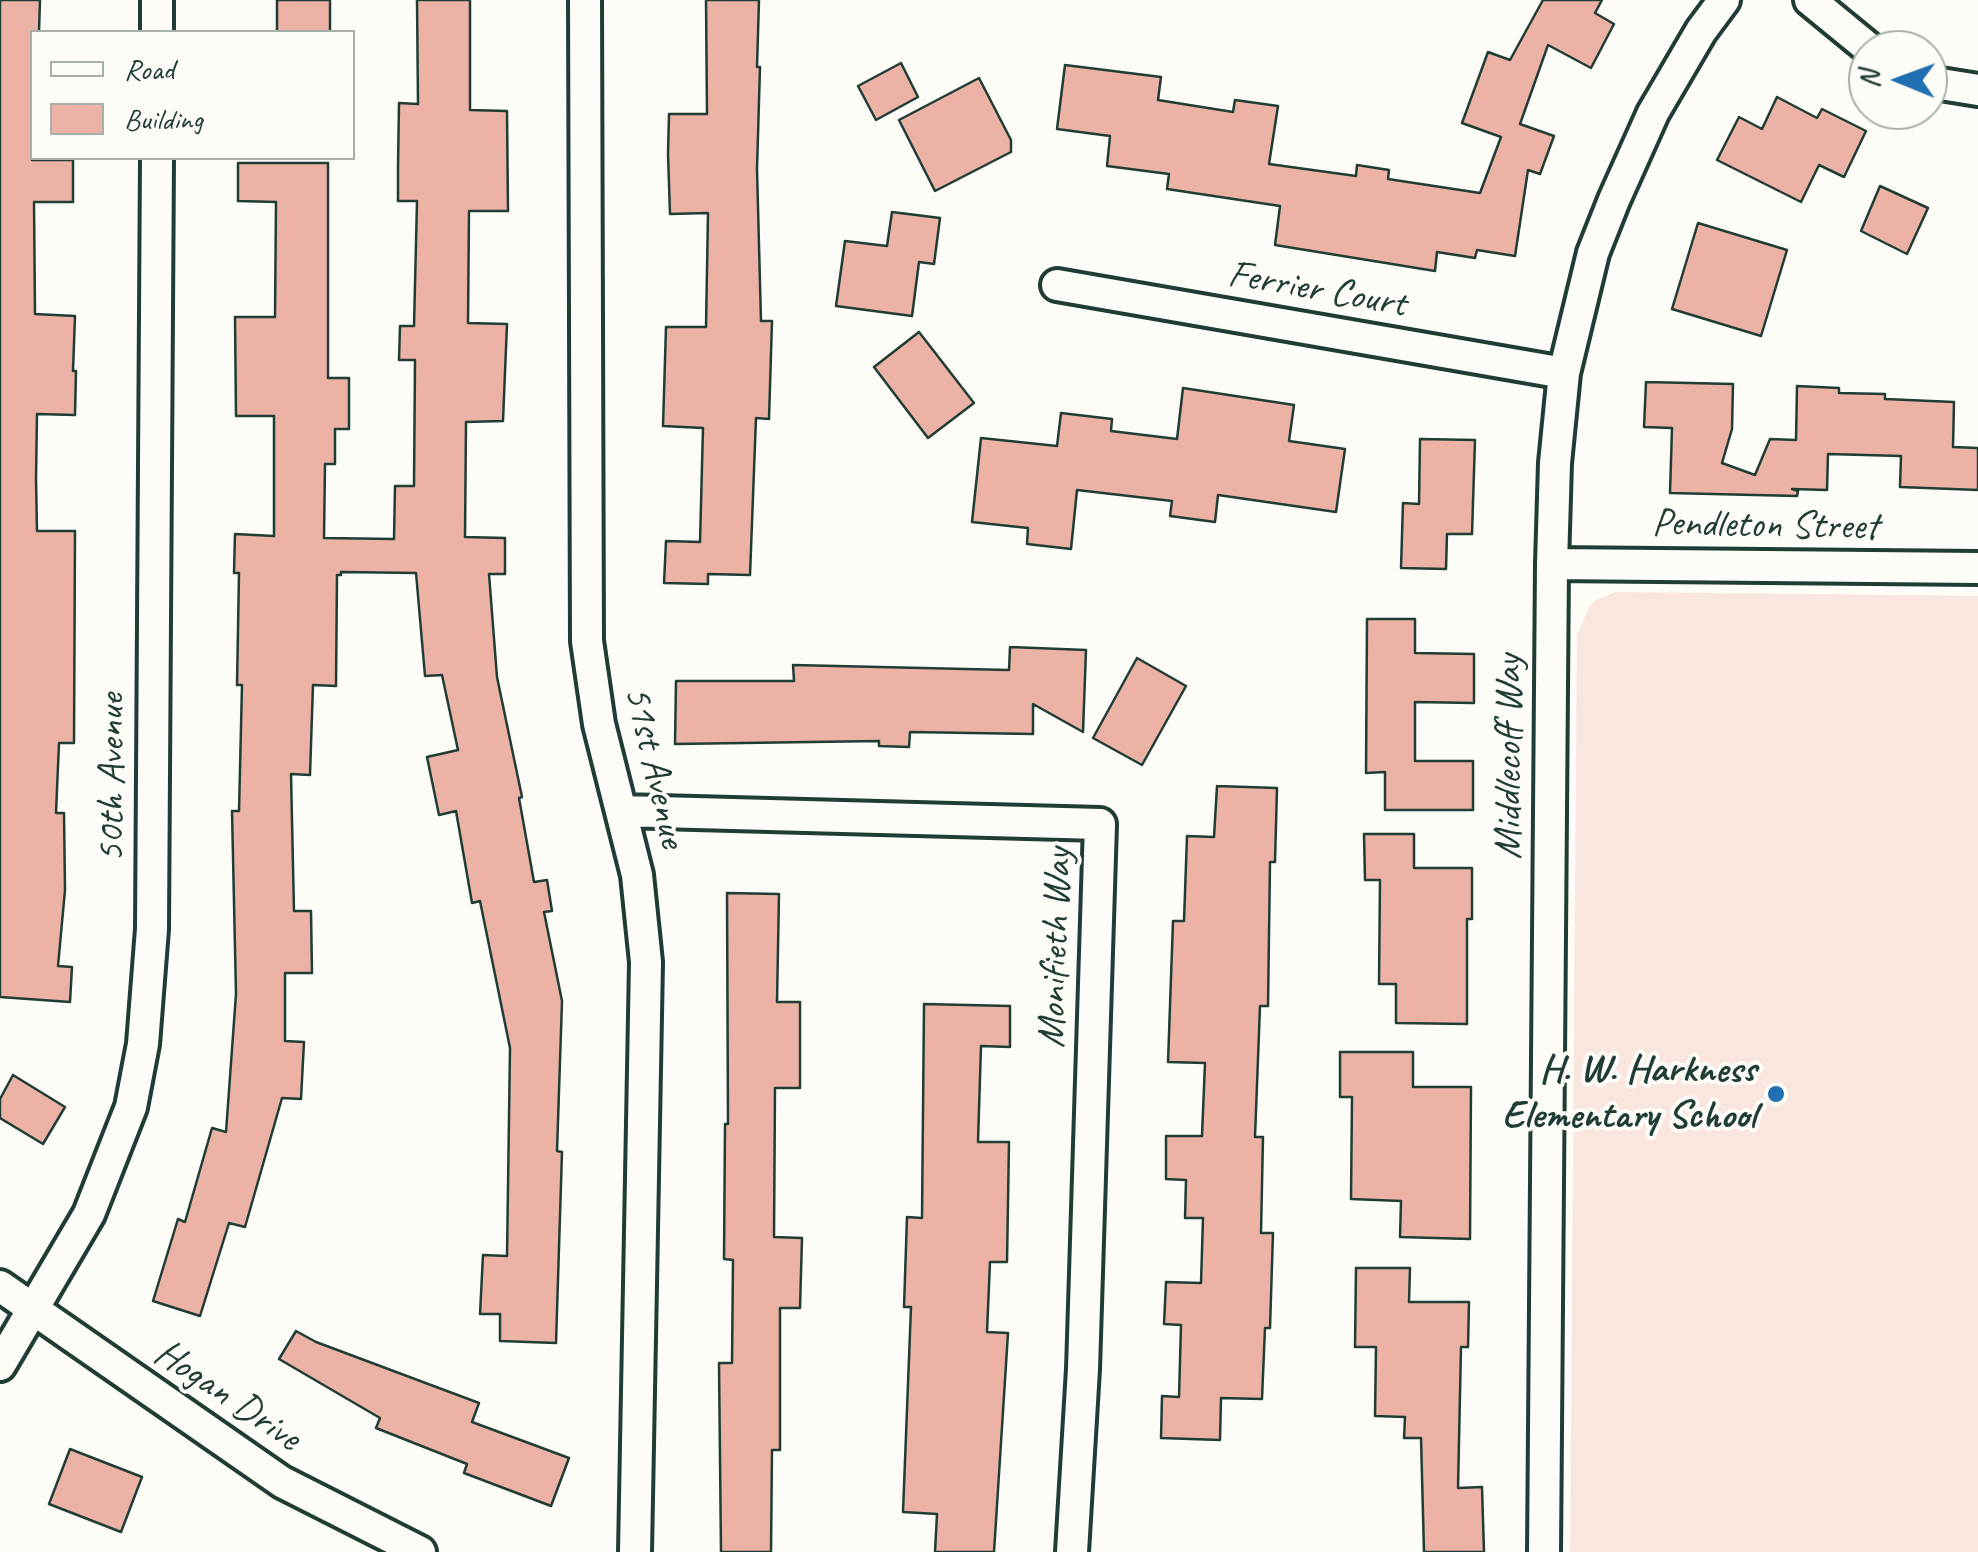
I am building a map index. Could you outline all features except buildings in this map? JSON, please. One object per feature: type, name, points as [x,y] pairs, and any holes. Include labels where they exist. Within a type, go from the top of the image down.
[{"type":"street","points":[[157,30],[158,0]]},
{"type":"street","name":"51st Avenue","points":[[585,0],[587,641],[598,724],[637,875],[646,962],[634,1552]]},
{"type":"street","name":"Middlecoff Way","points":[[1544,1552],[1552,564],[1555,463],[1564,373],[1593,252],[1614,200],[1654,114],[1724,0]]},
{"type":"street","points":[[1810,0],[1848,31]]},
{"type":"street","points":[[1948,85],[1978,90]]},
{"type":"street","name":"50th Avenue","points":[[0,1365],[89,1214],[110,1166],[130,1108],[147,1010],[152,929],[156,160]]},
{"type":"street","name":"Ferrier Court","points":[[1057,285],[1564,373]]},
{"type":"street","name":"Pendleton Street","points":[[1552,564],[1978,568]]},
{"type":"street","name":"Monifieth Way","points":[[622,811],[1100,824],[1083,1369],[1072,1552]]},
{"type":"street","name":"Hogan Drive","points":[[0,1286],[282,1482],[418,1552]]},
{"type":"shaded area","name":"H. W. Harkness Elementary School","points":[[1616,592],[1978,596],[1978,1552],[1570,1552],[1577,636],[1589,607]]},
{"type":"place","name":"H. W. Harkness Elementary School","points":[[1776,1094]]}]
